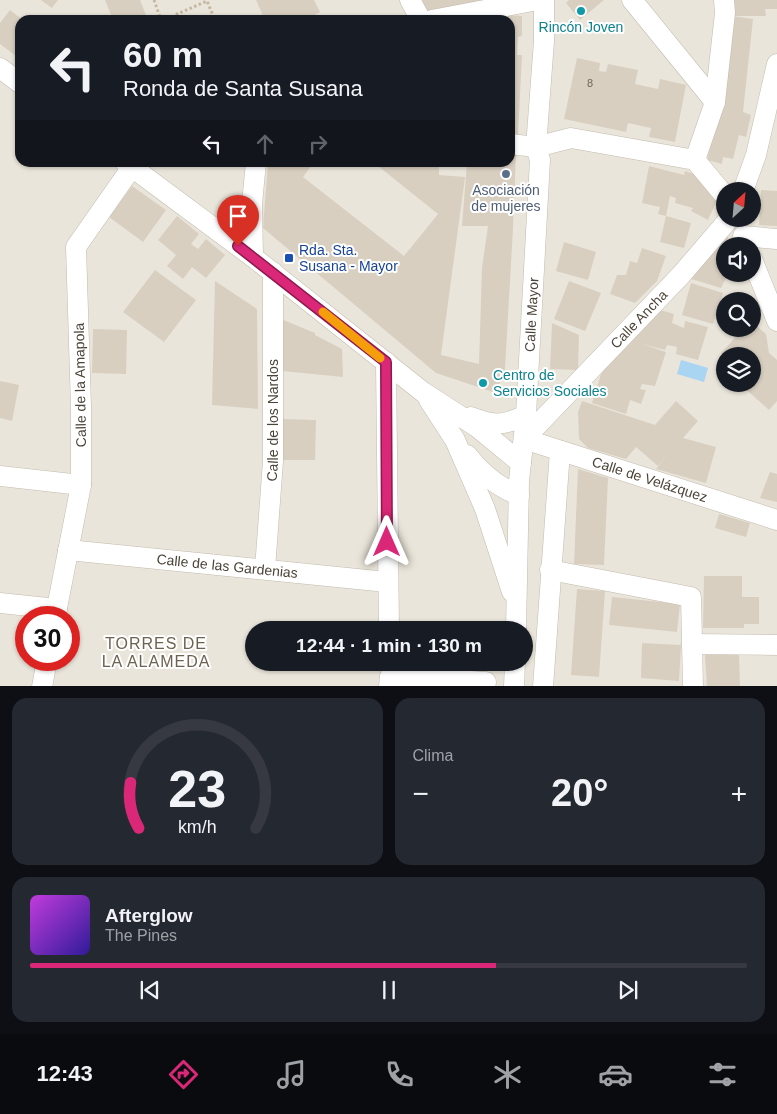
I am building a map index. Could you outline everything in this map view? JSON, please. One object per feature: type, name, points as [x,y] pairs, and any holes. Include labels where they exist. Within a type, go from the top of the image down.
[{"type":"street","points":[[410,0],[418,15]]},
{"type":"street","points":[[458,15],[538,0]]},
{"type":"street","name":"Calle Mayor","points":[[516,621],[519,495],[526,415],[540,160],[536,147],[544,41],[544,0]]},
{"type":"street","points":[[632,0],[715,102]]},
{"type":"street","points":[[696,160],[715,102],[725,13],[724,0]]},
{"type":"street","points":[[746,182],[756,155],[777,64]]},
{"type":"street","points":[[0,68],[15,79]]},
{"type":"street","points":[[515,145],[536,147],[571,138],[696,160],[716,185]]},
{"type":"street","name":"Calle de la Amapola","points":[[57,606],[81,484],[81,408],[76,247],[130,167]]},
{"type":"street","points":[[136,167],[423,392],[478,427],[521,463]]},
{"type":"street","points":[[253,258],[252,204],[256,167]]},
{"type":"street","name":"Calle Ancha","points":[[524,439],[681,275],[721,228]]},
{"type":"street","points":[[743,234],[777,239]]},
{"type":"street","name":"Calle de los Nardos","points":[[265,570],[273,461],[272,272]]},
{"type":"street","points":[[761,281],[777,321]]},
{"type":"street","points":[[386,362],[389,621]]},
{"type":"street","points":[[423,392],[475,466],[502,489],[519,495]]},
{"type":"street","points":[[449,408],[490,424],[507,424],[526,415]]},
{"type":"street","name":"Calle de Velázquez","points":[[524,439],[777,520]]},
{"type":"street","points":[[455,440],[485,508],[517,607]]},
{"type":"street","points":[[543,686],[560,451]]},
{"type":"street","points":[[0,476],[81,484]]},
{"type":"street","name":"Calle de las Gardenias","points":[[68,550],[387,582]]},
{"type":"street","points":[[550,570],[690,597],[693,686]]},
{"type":"street","points":[[0,603],[17,606]]},
{"type":"street","points":[[692,644],[777,645]]},
{"type":"street","points":[[45,671],[42,686],[52,686]]},
{"type":"street","points":[[514,686],[515,671]]},
{"type":"street","points":[[390,675],[486,684]]},
{"type":"path","points":[[154,0],[159,15]]},
{"type":"path","points":[[176,15],[207,1],[213,15]]},
{"type":"shaded area","points":[[0,0],[777,0],[777,686],[0,686]]},
{"type":"water","points":[[681,360],[708,368],[704,382],[677,374]]},
{"type":"building","points":[[41,0],[58,0],[52,8]]},
{"type":"building","points":[[105,0],[140,0],[146,15],[111,15]]},
{"type":"building","points":[[256,0],[314,0],[320,12],[314,15],[263,15]]},
{"type":"building","points":[[418,0],[487,0],[487,1],[423,11]]},
{"type":"building","name":"Rincón Joven","points":[[569,0],[604,0],[580,20],[566,3]]},
{"type":"building","points":[[732,0],[777,0],[777,9],[765,9],[766,16],[732,16],[753,19],[743,112],[751,115],[746,137],[739,135],[733,159],[723,157],[722,164],[707,160],[720,107]]},
{"type":"building","points":[[10,10],[16,15],[15,55],[0,44],[0,23]]},
{"type":"building","points":[[515,16],[522,16],[522,36],[518,37],[517,55],[522,55],[518,136],[515,136]]},
{"type":"building","points":[[577,58],[600,63],[599,71],[606,72],[608,64],[638,70],[635,84],[658,89],[660,79],[686,85],[675,142],[649,137],[651,128],[628,123],[626,132],[564,119]]},
{"type":"building","points":[[516,153],[505,369],[496,393],[436,373],[263,228],[268,167],[310,167],[303,177],[404,256],[438,214],[379,167],[439,167],[439,175],[465,177],[441,355],[479,364],[482,268],[488,226],[462,226],[467,167],[515,167]]},
{"type":"building","points":[[649,166],[684,175],[685,171],[703,177],[716,192],[716,203],[708,220],[691,211],[693,208],[675,203],[676,198],[670,196],[666,216],[658,214],[660,207],[642,203]]},
{"type":"building","points":[[132,186],[166,210],[143,242],[109,217]]},
{"type":"building","points":[[761,190],[777,191],[777,226],[761,225]]},
{"type":"building","points":[[177,216],[199,234],[191,244],[198,249],[206,239],[225,255],[206,278],[192,267],[183,279],[167,266],[176,255],[158,240]]},
{"type":"building","points":[[666,216],[691,223],[684,248],[660,242]]},
{"type":"building","points":[[564,242],[596,252],[588,280],[556,271]]},
{"type":"building","points":[[642,248],[666,256],[657,281],[635,303],[610,294],[617,275],[626,275],[630,261],[637,263]]},
{"type":"building","points":[[716,248],[716,282],[724,282],[721,288],[688,278]]},
{"type":"building","points":[[155,270],[196,300],[164,342],[123,312]]},
{"type":"building","points":[[215,281],[257,309],[258,409],[212,405]]},
{"type":"building","points":[[569,281],[601,293],[585,331],[554,319]]},
{"type":"building","points":[[691,283],[720,292],[716,292],[716,315],[713,324],[682,315]]},
{"type":"building","points":[[657,309],[674,314],[672,323],[684,328],[685,321],[708,327],[698,360],[676,354],[677,347],[667,345],[665,350],[642,344],[666,352],[655,386],[642,384],[640,389],[646,390],[641,404],[630,400],[626,414],[592,403],[602,371]]},
{"type":"building","points":[[281,319],[315,333],[315,335],[342,349],[343,377],[282,371]]},
{"type":"building","points":[[552,323],[579,335],[578,370],[550,369]]},
{"type":"building","points":[[93,329],[127,330],[126,374],[92,373]]},
{"type":"building","points":[[761,330],[766,334],[769,353],[777,360],[777,401],[769,410],[749,392],[761,392],[761,347],[726,347],[736,337],[761,337]]},
{"type":"building","points":[[0,381],[19,385],[12,421],[0,418]]},
{"type":"building","points":[[582,401],[655,425],[676,401],[698,421],[683,438],[716,447],[706,483],[656,469],[670,452],[658,466],[636,447],[626,459],[588,448],[579,439],[578,412]]},
{"type":"building","points":[[283,419],[316,420],[315,460],[283,460]]},
{"type":"building","points":[[578,469],[608,478],[604,565],[574,564]]},
{"type":"building","points":[[770,472],[777,474],[777,502],[760,498]]},
{"type":"building","points":[[719,514],[750,523],[746,537],[715,528]]},
{"type":"building","points":[[704,576],[742,576],[742,597],[759,597],[759,624],[744,624],[744,628],[703,628]]},
{"type":"building","points":[[577,589],[605,591],[599,677],[571,675]]},
{"type":"building","points":[[612,597],[680,604],[677,632],[609,625]]},
{"type":"building","points":[[642,643],[681,645],[679,681],[641,678]]},
{"type":"building","points":[[739,654],[740,686],[707,686],[705,655]]},
{"type":"slow traffic","points":[[323,312],[380,358]]},
{"type":"place","name":"Rincón Joven","points":[[581,11]]},
{"type":"place","name":"Asociación de mujeres","points":[[506,174]]},
{"type":"place","name":"Rda. Sta. Susana - Mayor","points":[[289,258]]},
{"type":"place","name":"Centro de Servicios Sociales","points":[[483,383]]},
{"type":"district","name":"TORRES DE LA ALAMEDA","points":[[156,652]]},
{"type":"route","points":[[238,246],[386,362],[387,542]]}]
